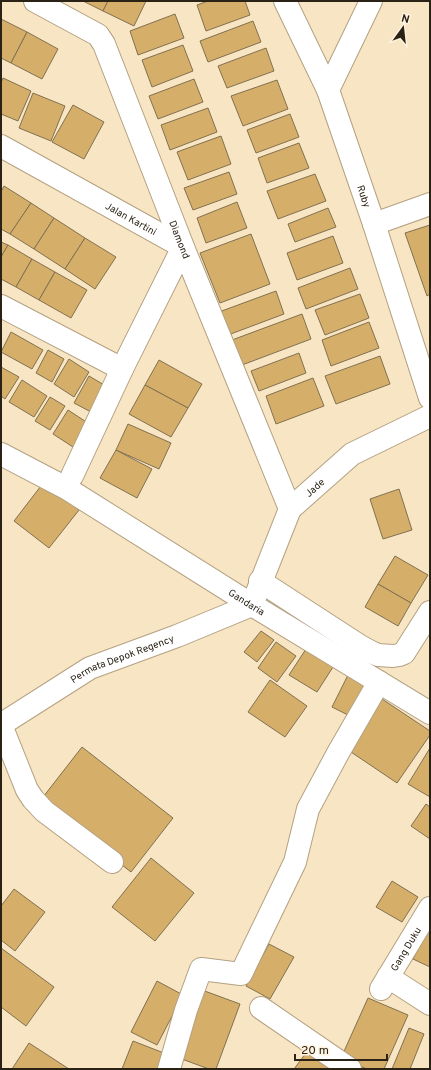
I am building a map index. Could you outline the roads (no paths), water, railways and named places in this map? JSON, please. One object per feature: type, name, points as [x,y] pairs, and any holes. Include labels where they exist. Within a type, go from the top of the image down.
[{"type":"street","name":"Diamond","points":[[35,1],[98,34],[104,44],[183,247],[290,509]]},
{"type":"street","name":"Ruby","points":[[285,1],[328,90],[374,224],[430,398]]},
{"type":"street","points":[[328,90],[371,1]]},
{"type":"street","name":"Jalan Kartini","points":[[1,146],[183,247]]},
{"type":"street","points":[[374,224],[430,204]]},
{"type":"street","points":[[69,482],[122,369],[183,247]]},
{"type":"street","points":[[1,306],[122,369]]},
{"type":"street","name":"Jade","points":[[252,605],[260,581],[290,509],[352,454],[430,416]]},
{"type":"street","name":"Gandaria","points":[[1,454],[69,482],[252,605],[430,713]]},
{"type":"street","points":[[260,581],[360,646],[378,655],[393,656],[404,653],[430,612]]},
{"type":"street","name":"Permata Depok Regency","points":[[1,726],[90,668],[177,636],[252,605]]},
{"type":"street","points":[[169,1069],[186,1010],[201,969],[241,974],[295,862],[308,809],[379,682]]},
{"type":"street","points":[[1,726],[27,790],[33,799],[44,811],[112,862]]},
{"type":"street","name":"Gang Duku","points":[[430,908],[385,983],[430,1004]]},
{"type":"street","points":[[261,1008],[350,1069]]}]
